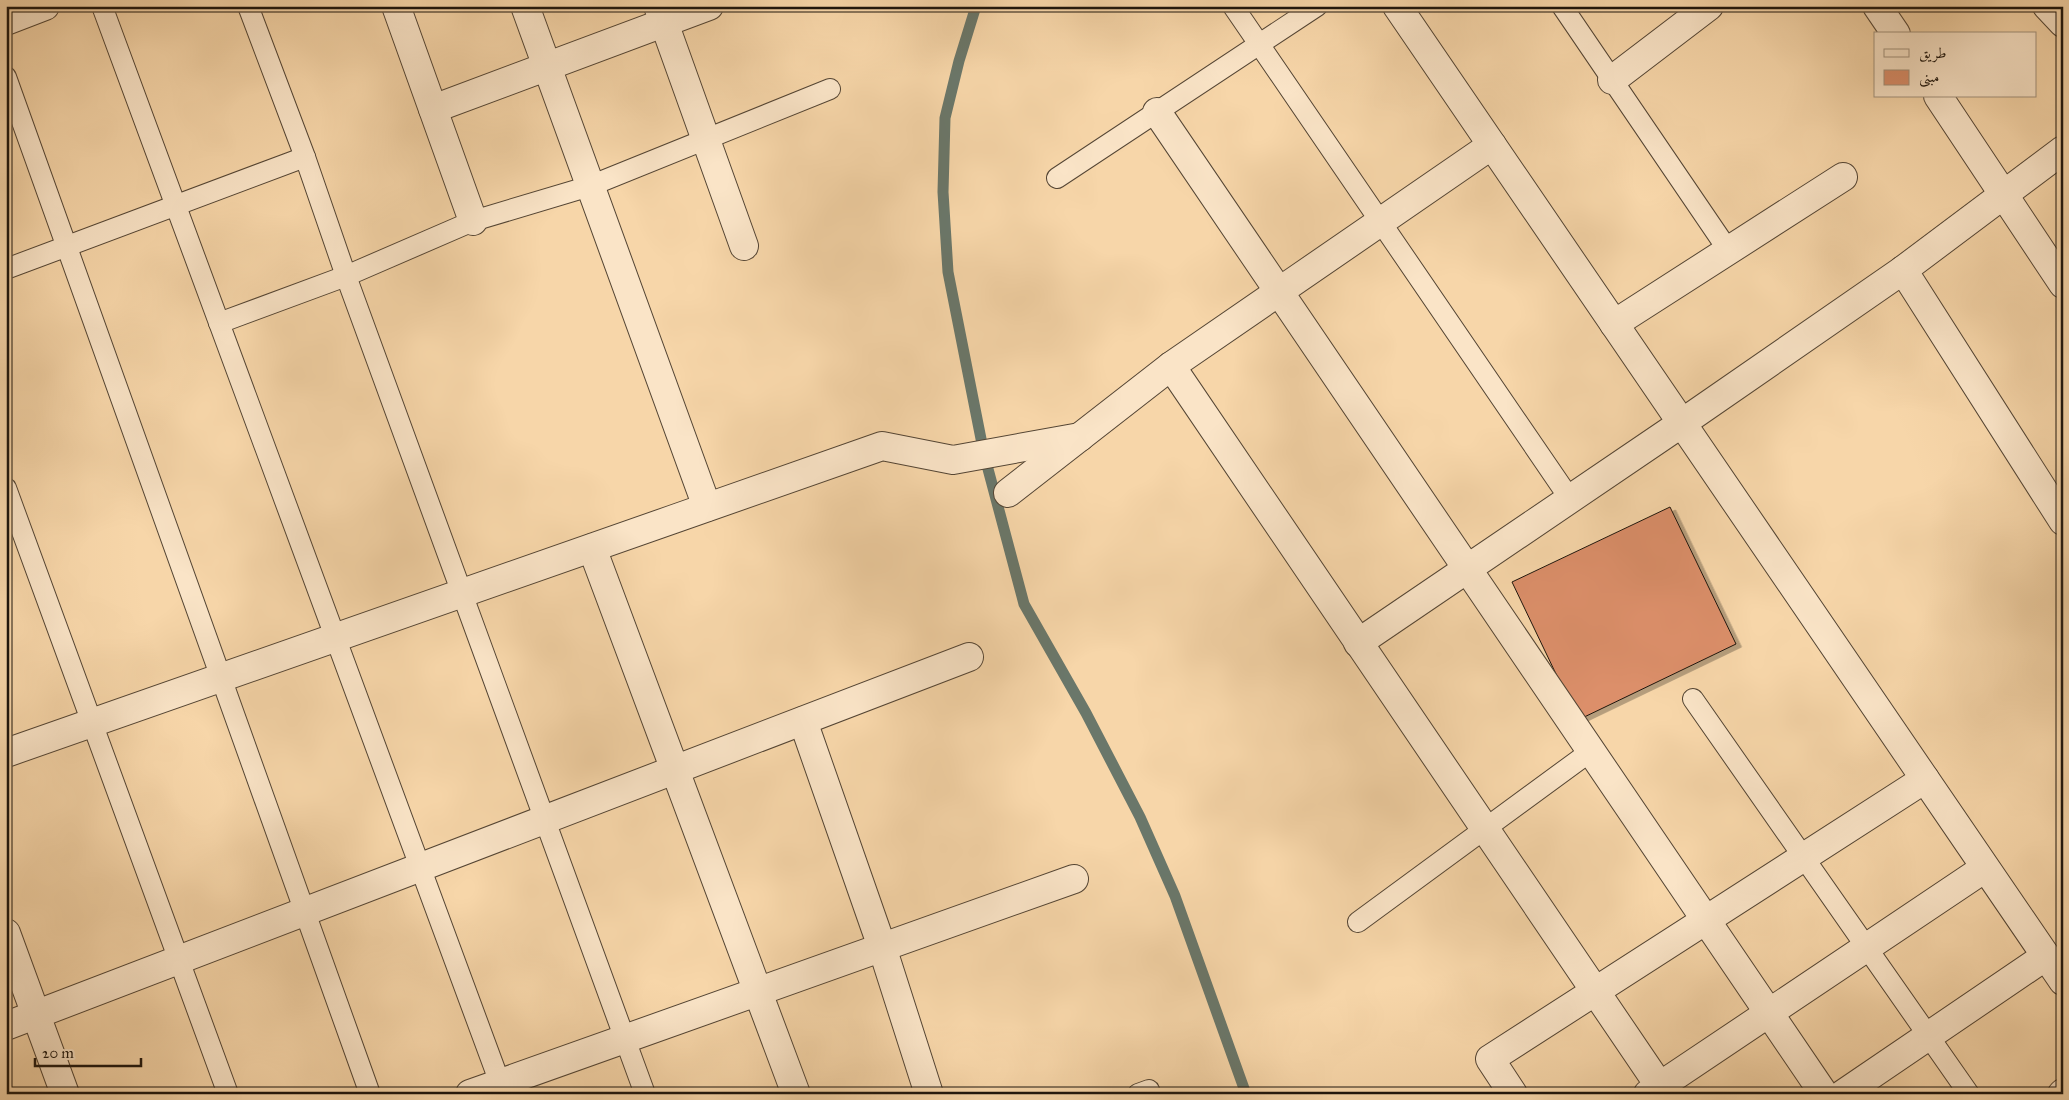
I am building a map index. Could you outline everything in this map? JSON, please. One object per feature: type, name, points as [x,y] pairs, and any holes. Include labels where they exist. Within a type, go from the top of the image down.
[{"type":"street","points":[[6,21],[45,6]]},
{"type":"street","points":[[396,6],[473,221]]},
{"type":"street","points":[[525,6],[707,507]]},
{"type":"street","points":[[433,109],[547,67],[661,15],[709,6]]},
{"type":"street","points":[[1397,6],[2063,981]]},
{"type":"street","points":[[1612,80],[1710,6]]},
{"type":"street","points":[[1877,6],[1895,32]]},
{"type":"street","points":[[2047,6],[2063,23]]},
{"type":"street","points":[[661,15],[744,246]]},
{"type":"street","points":[[1939,98],[2063,284]]},
{"type":"street","points":[[1157,112],[1824,1094]]},
{"type":"street","points":[[1008,493],[1171,366],[1492,144]]},
{"type":"street","points":[[1358,643],[1903,270],[2063,150]]},
{"type":"street","points":[[1614,324],[1843,177]]},
{"type":"street","points":[[1903,270],[2063,521]]},
{"type":"street","points":[[1171,366],[1595,991],[1657,1091],[1768,1012],[1985,868]]},
{"type":"street","points":[[6,753],[221,680],[336,637],[882,446],[953,460],[1080,437]]},
{"type":"street","points":[[592,548],[796,1094]]},
{"type":"street","points":[[6,1026],[37,1016],[970,657]]},
{"type":"street","points":[[803,722],[882,947],[929,1094]]},
{"type":"street","points":[[1513,1094],[1490,1059],[1925,779]]},
{"type":"street","points":[[470,1094],[502,1088],[624,1039],[1074,879]]},
{"type":"street","points":[[6,933],[65,1094]]},
{"type":"street","points":[[1843,1094],[2046,956]]},
{"type":"lane","points":[[102,6],[502,1088]]},
{"type":"lane","points":[[248,6],[305,157],[346,276],[645,1094]]},
{"type":"lane","points":[[1233,6],[1570,499]]},
{"type":"lane","points":[[1057,178],[1317,6]]},
{"type":"lane","points":[[1562,6],[1728,250]]},
{"type":"lane","points":[[6,77],[370,1094]]},
{"type":"lane","points":[[219,323],[346,276],[473,221],[590,186],[830,88]]},
{"type":"lane","points":[[6,269],[305,157]]},
{"type":"lane","points":[[6,488],[10,513],[93,723],[228,1094]]},
{"type":"lane","points":[[1693,699],[1969,1094]]},
{"type":"lane","points":[[1358,922],[1591,751]]},
{"type":"building","points":[[1670,507],[1736,644],[1578,720],[1512,582]]},
{"type":"waterway","points":[[976,6],[959,61],[945,118],[943,192],[948,272],[984,454],[1024,604],[1086,713],[1140,817],[1175,896],[1246,1094]]}]
